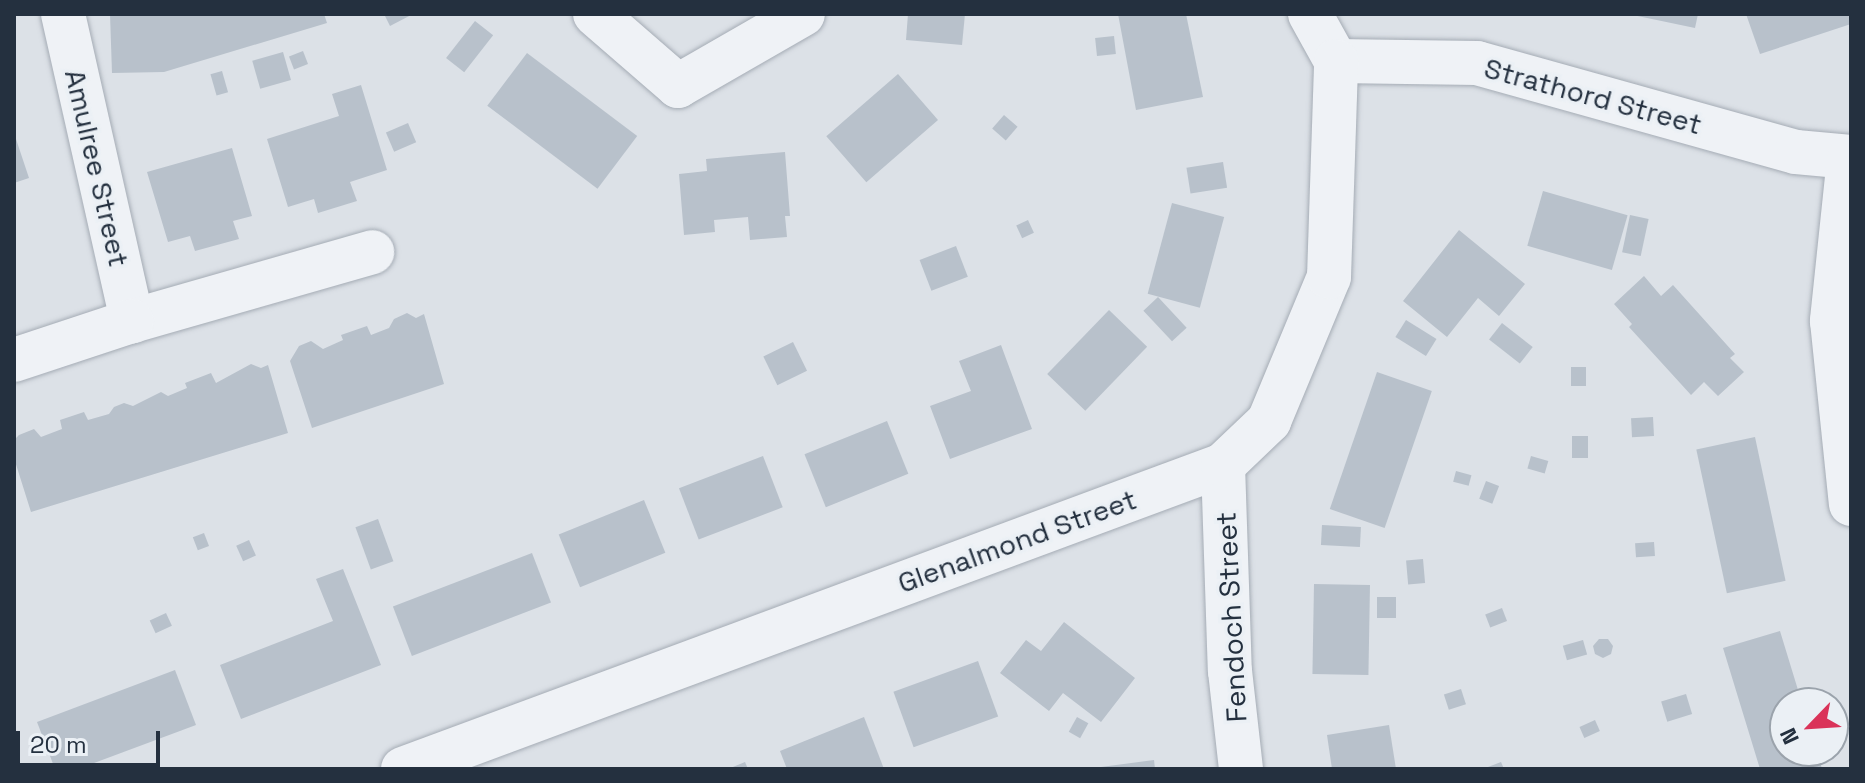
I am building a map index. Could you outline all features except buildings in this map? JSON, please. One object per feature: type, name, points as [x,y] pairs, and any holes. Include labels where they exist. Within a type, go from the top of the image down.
[{"type":"street","name":"Amulree Street","points":[[63,14],[132,321]]},
{"type":"street","points":[[595,14],[678,86],[803,14]]},
{"type":"street","points":[[1310,14],[1336,61]]},
{"type":"street","name":"Strathord Street","points":[[1336,61],[1477,63],[1796,152],[1850,158]]},
{"type":"street","name":"Glenalmond Street","points":[[403,769],[1223,465],[1269,421],[1329,277],[1336,61]]},
{"type":"street","points":[[1850,158],[1832,321],[1851,504]]},
{"type":"street","points":[[14,360],[132,321],[372,252]]},
{"type":"street","name":"Fendoch Street","points":[[1223,465],[1230,671],[1241,769]]}]
